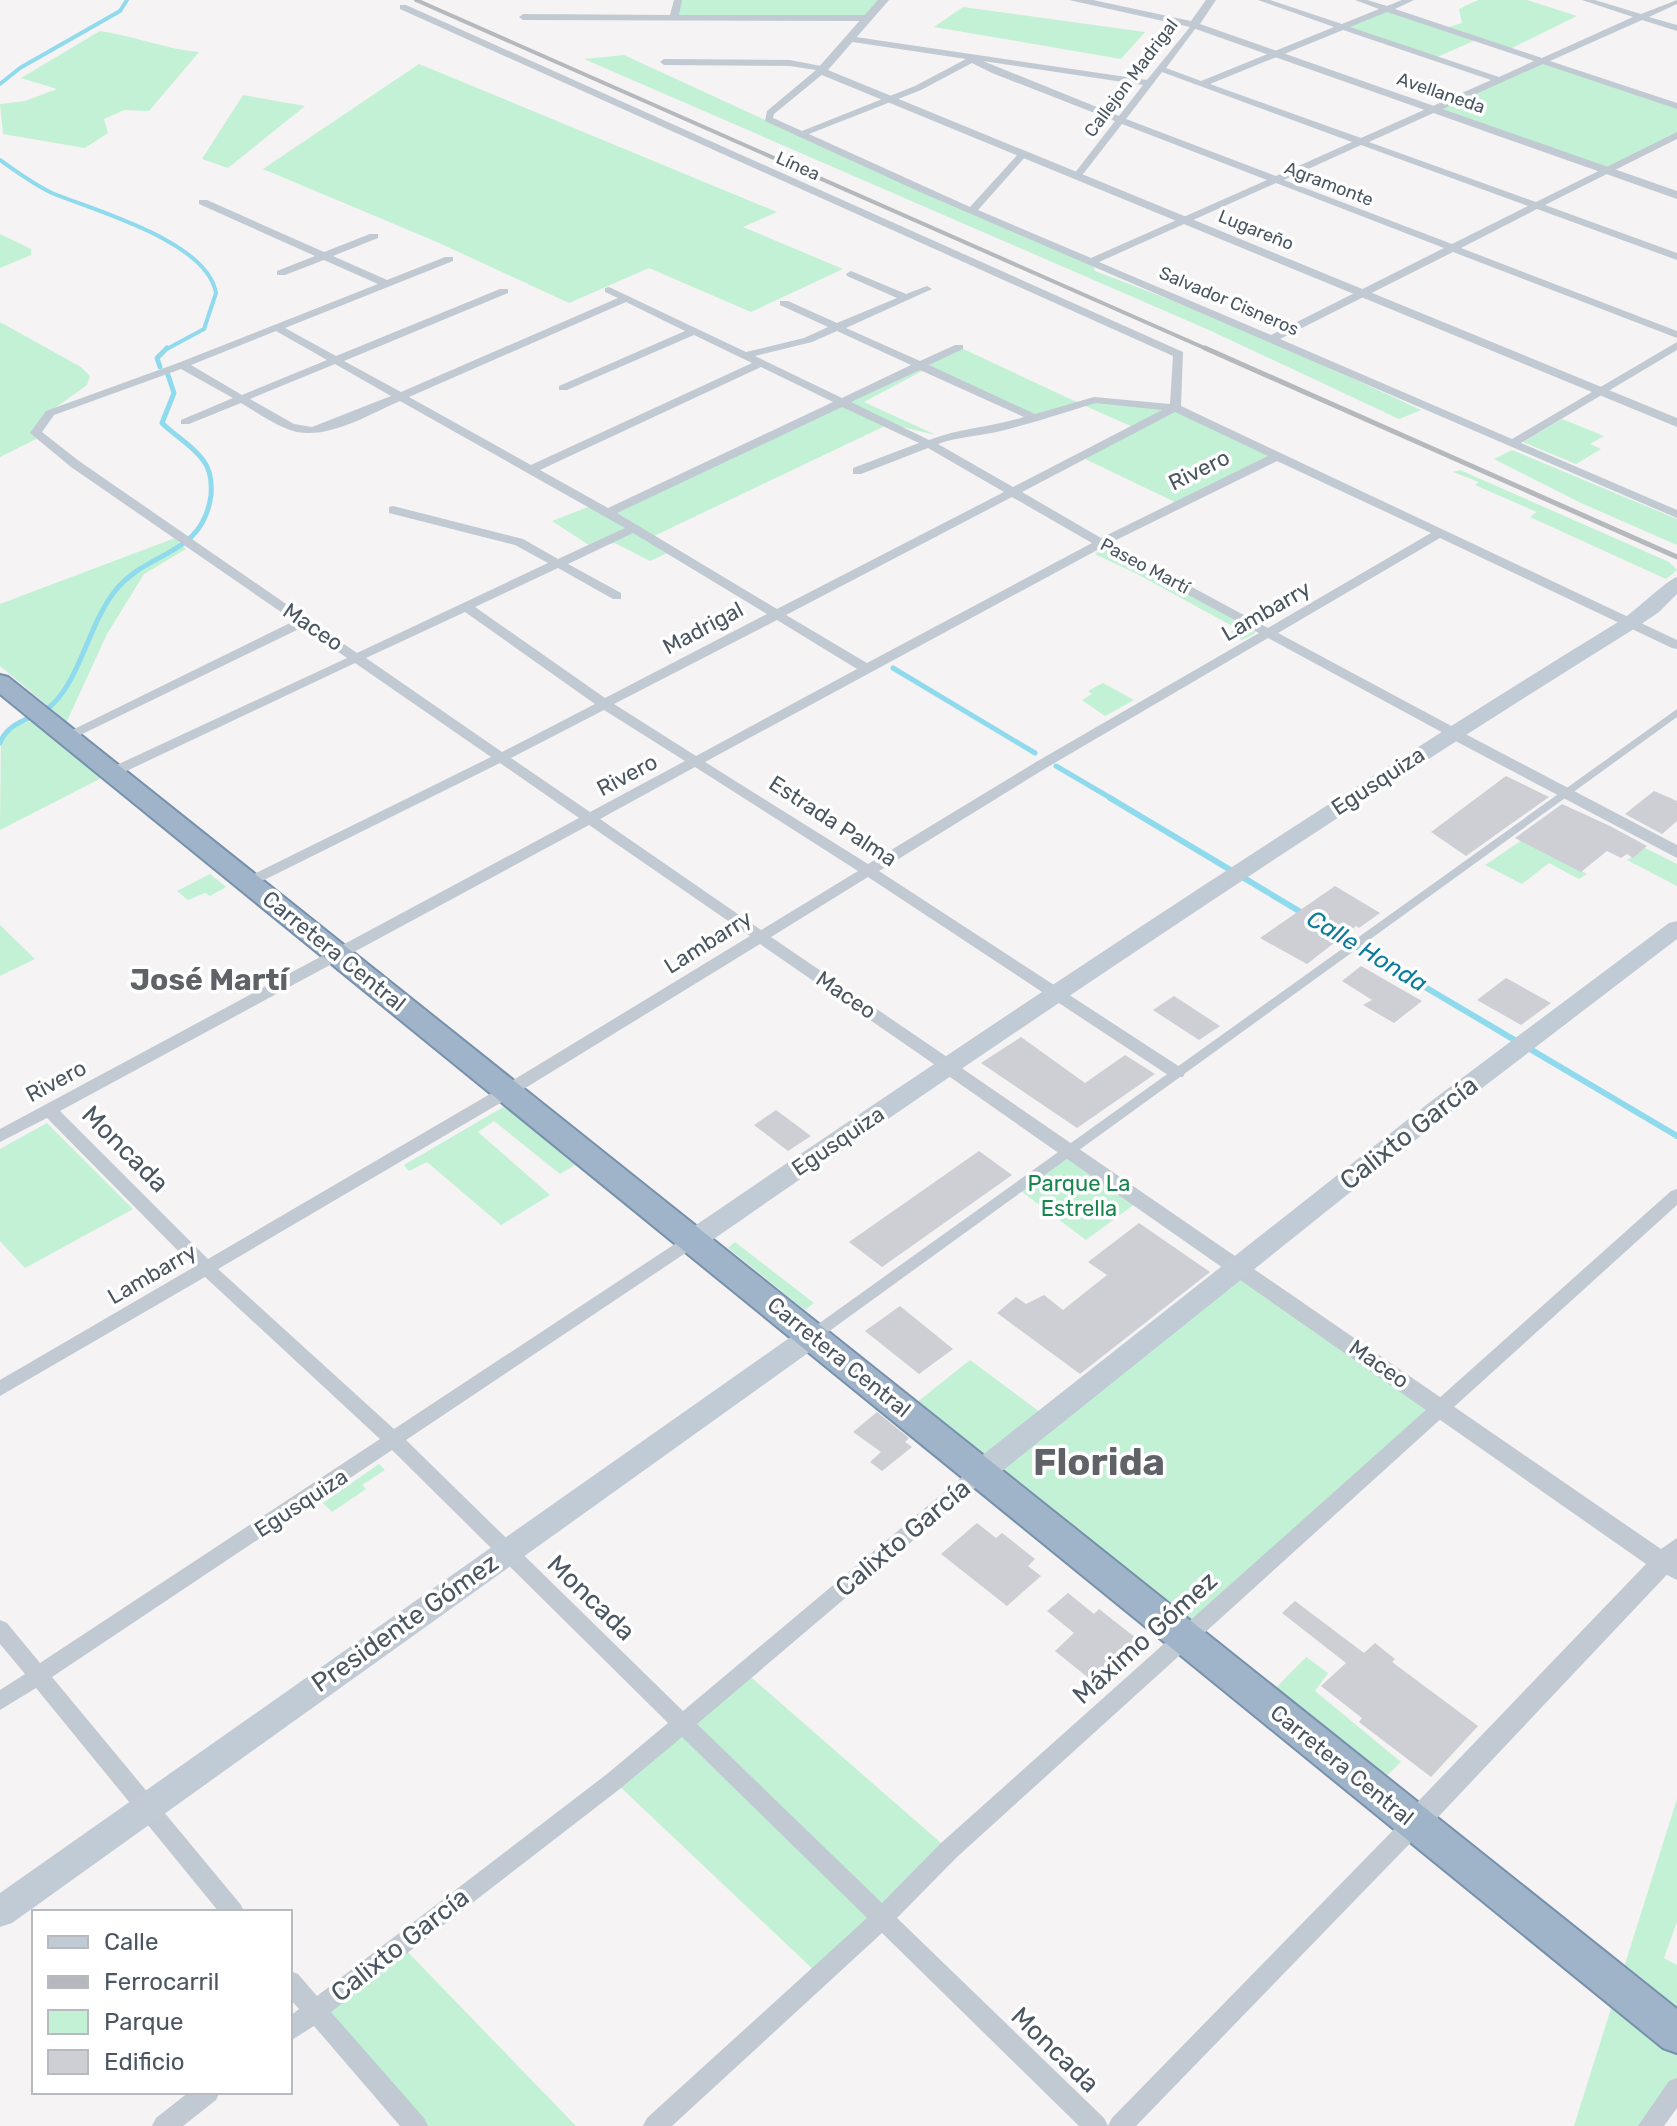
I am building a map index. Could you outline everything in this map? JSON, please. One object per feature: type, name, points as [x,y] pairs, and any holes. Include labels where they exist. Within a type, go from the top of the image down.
[{"type":"highway","name":"Carretera Central","points":[[1,684],[1677,2034]]},
{"type":"main road","name":"Egusquiza","points":[[693,1240],[947,1065],[1238,872],[1452,732],[1630,623],[1652,608],[1677,583]]},
{"type":"main road","name":"Calixto García","points":[[981,1472],[1439,1108],[1677,928]]},
{"type":"main road","name":"Presidente Gómez","points":[[0,1912],[145,1806],[812,1336]]},
{"type":"street","points":[[674,17],[678,0]]},
{"type":"street","points":[[664,62],[790,63],[822,70],[884,0]]},
{"type":"street","name":"Avellaneda","points":[[1074,0],[1155,14],[1194,25],[1677,195]]},
{"type":"street","name":"Callejon Madrigal","points":[[1077,176],[1123,120],[1211,0]]},
{"type":"street","points":[[1262,0],[1499,80]]},
{"type":"street","points":[[1359,0],[1677,106]]},
{"type":"street","points":[[1203,83],[1410,0]]},
{"type":"street","points":[[1586,0],[1677,28]]},
{"type":"street","points":[[1091,262],[1677,1]]},
{"type":"street","points":[[609,17],[614,4]]},
{"type":"street","name":"Línea","points":[[403,7],[1179,354],[1175,408]]},
{"type":"street","points":[[523,17],[868,18]]},
{"type":"street","points":[[849,39],[1149,83]]},
{"type":"street","points":[[802,134],[889,101],[972,59]]},
{"type":"street","name":"Agramonte","points":[[972,59],[995,71],[1677,335]]},
{"type":"street","points":[[1161,69],[1677,257]]},
{"type":"street","name":"Lugareño","points":[[822,70],[889,101],[1677,423]]},
{"type":"street","name":"Salvador Cisneros","points":[[822,70],[770,113],[768,119],[972,211],[1677,514]]},
{"type":"street","points":[[1272,339],[1677,135]]},
{"type":"street","points":[[972,211],[1023,154]]},
{"type":"street","points":[[203,202],[385,283]]},
{"type":"street","points":[[281,273],[374,236]]},
{"type":"street","points":[[182,365],[449,259]]},
{"type":"street","points":[[851,274],[905,298]]},
{"type":"street","points":[[746,355],[808,340],[927,289]]},
{"type":"street","name":"Paseo Martí","points":[[609,290],[927,443],[1101,543],[1272,633],[1563,794],[1677,852]]},
{"type":"street","points":[[185,422],[504,291]]},
{"type":"street","points":[[182,365],[291,427],[304,431],[326,427],[403,396],[625,299]]},
{"type":"street","points":[[784,303],[1037,419]]},
{"type":"street","points":[[276,327],[634,528],[867,669]]},
{"type":"street","points":[[563,388],[696,330]]},
{"type":"street","points":[[1511,444],[1677,345]]},
{"type":"street","points":[[608,513],[959,347]]},
{"type":"street","points":[[531,470],[761,363]]},
{"type":"street","name":"Maceo","points":[[182,365],[50,413],[36,433],[185,540],[1442,1408],[1672,1561]]},
{"type":"street","points":[[857,471],[927,443],[1037,419],[1094,400],[1175,408],[1677,645]]},
{"type":"street","name":"Madrigal","points":[[249,882],[500,758],[1175,408]]},
{"type":"street","name":"Rivero","points":[[0,1136],[1101,543],[1277,456]]},
{"type":"street","points":[[393,510],[499,535],[559,562],[617,596]]},
{"type":"street","points":[[113,772],[634,528]]},
{"type":"street","name":"Lambarry","points":[[0,1389],[508,1091],[1041,765],[1440,533]]},
{"type":"street","name":"Estrada Palma","points":[[466,607],[604,704],[869,870],[1177,1073]]},
{"type":"street","points":[[47,719],[305,621]]},
{"type":"street","points":[[812,1336],[1677,712]]},
{"type":"street","name":"Moncada","points":[[49,1110],[206,1268],[395,1441],[1096,2126]]},
{"type":"street","name":"Máximo Gómez","points":[[655,2126],[883,1917],[949,1850],[1677,1195]]},
{"type":"street","name":"Egusquiza","points":[[0,1701],[693,1240]]},
{"type":"street","name":"Calixto García","points":[[292,2028],[614,1781],[981,1472]]},
{"type":"street","points":[[1120,2126],[1672,1561]]},
{"type":"street","points":[[0,1629],[231,1910]]},
{"type":"street","points":[[292,1984],[416,2126]]},
{"type":"street","points":[[1650,2126],[1677,2089]]},
{"type":"street","points":[[164,2126],[205,2094]]},
{"type":"green space","points":[[678,0],[884,0],[868,18],[674,17]]},
{"type":"green space","points":[[1478,0],[1527,0],[1577,16],[1510,49],[1478,39],[1435,58],[1343,27],[1388,9],[1446,28],[1462,23],[1459,9]]},
{"type":"green space","points":[[963,7],[1145,32],[1121,59],[934,27]]},
{"type":"green space","points":[[100,31],[199,52],[149,111],[124,110],[104,119],[108,133],[85,148],[3,134],[0,104],[25,101],[57,89],[21,78]]},
{"type":"green space","points":[[624,55],[1093,266],[1095,271],[1259,337],[1421,410],[1399,419],[1209,330],[584,59]]},
{"type":"green space","points":[[1544,60],[1677,106],[1677,136],[1609,171],[1432,110]]},
{"type":"green space","points":[[419,64],[777,212],[743,227],[843,269],[751,312],[649,268],[569,303],[437,242],[263,169]]},
{"type":"green space","points":[[243,95],[305,106],[228,168],[202,159]]},
{"type":"green space","points":[[0,234],[31,249],[31,255],[0,268]]},
{"type":"green space","points":[[0,322],[81,367],[90,376],[87,385],[55,408],[36,439],[0,457]]},
{"type":"green space","points":[[959,347],[1081,404],[1037,419],[924,370],[864,402],[936,435],[889,424],[654,536],[674,550],[650,561],[615,543],[592,547],[552,521],[593,505],[608,513]]},
{"type":"green space","points":[[1094,400],[1175,408],[1277,456],[1179,504],[1081,457],[1135,428],[1081,404]]},
{"type":"green space","points":[[1562,419],[1604,436],[1590,444],[1601,449],[1576,464],[1523,442]]},
{"type":"green space","points":[[1512,450],[1677,519],[1677,545],[1581,503],[1494,459]]},
{"type":"green space","points":[[1460,470],[1669,562],[1677,570],[1666,579],[1530,517],[1537,512],[1453,472]]},
{"type":"green space","points":[[175,538],[186,549],[144,574],[107,634],[67,721],[67,736],[113,772],[0,830],[1,737],[23,723],[65,720],[0,666],[0,604]]},
{"type":"green space","points":[[1103,549],[1256,631],[1242,640],[1229,633],[1236,628],[1095,554]]},
{"type":"green space","points":[[1103,683],[1134,700],[1105,716],[1082,700],[1092,694],[1088,691]]},
{"type":"green space","points":[[1522,840],[1587,874],[1579,879],[1549,863],[1522,884],[1485,865]]},
{"type":"green space","points":[[1645,848],[1677,864],[1677,886],[1627,860]]},
{"type":"green space","points":[[210,874],[226,887],[210,896],[205,893],[188,900],[177,891]]},
{"type":"green space","points":[[0,925],[35,959],[0,976]]},
{"type":"green space","points":[[505,1106],[575,1165],[560,1174],[494,1121],[478,1132],[550,1195],[501,1225],[427,1162],[409,1171],[404,1165]]},
{"type":"green space","points":[[47,1123],[133,1209],[25,1268],[0,1241],[0,1149]]},
{"type":"green space","name":"Parque La Estrella","points":[[1070,1150],[1140,1200],[1086,1240],[1017,1188]]},
{"type":"green space","points":[[735,1242],[814,1303],[805,1310],[728,1248]]},
{"type":"green space","points":[[1239,1267],[1442,1408],[1183,1638],[906,1411],[970,1360],[1048,1418]]},
{"type":"green space","points":[[379,1464],[385,1470],[362,1485],[366,1489],[332,1512],[323,1503]]},
{"type":"green space","points":[[1306,1657],[1328,1673],[1315,1691],[1401,1762],[1380,1782],[1273,1691]]},
{"type":"green space","points":[[744,1671],[949,1850],[818,1974],[614,1781]]},
{"type":"green space","points":[[1677,1799],[1677,1922],[1664,1958],[1677,1965],[1677,2006],[1668,2026],[1677,2034],[1677,2089],[1650,2126],[1574,2126]]},
{"type":"green space","points":[[401,1945],[576,2126],[412,2126],[314,2011]]},
{"type":"building","points":[[1506,776],[1549,797],[1466,856],[1431,832]]},
{"type":"building","points":[[1654,791],[1677,801],[1677,821],[1662,834],[1625,814]]},
{"type":"building","points":[[1562,804],[1647,846],[1633,858],[1627,854],[1621,858],[1607,851],[1581,872],[1515,838]]},
{"type":"building","points":[[1335,886],[1380,913],[1359,928],[1356,926],[1307,964],[1260,938]]},
{"type":"building","points":[[1361,966],[1422,1001],[1394,1023],[1363,1005],[1372,1000],[1342,981]]},
{"type":"building","points":[[1506,978],[1551,1003],[1521,1025],[1477,1000]]},
{"type":"building","points":[[1174,996],[1220,1026],[1199,1040],[1153,1010]]},
{"type":"building","points":[[1021,1037],[1085,1083],[1125,1055],[1155,1074],[1077,1128],[981,1063]]},
{"type":"building","points":[[776,1110],[811,1136],[788,1151],[754,1125]]},
{"type":"building","points":[[979,1151],[1012,1175],[882,1267],[849,1242]]},
{"type":"building","points":[[1139,1223],[1210,1272],[1080,1374],[997,1313],[1016,1297],[1026,1304],[1044,1295],[1063,1310],[1107,1275],[1088,1262]]},
{"type":"building","points":[[900,1306],[953,1349],[919,1374],[865,1331]]},
{"type":"building","points":[[877,1412],[909,1438],[905,1442],[912,1447],[882,1471],[870,1462],[881,1452],[853,1432]]},
{"type":"building","points":[[977,1523],[996,1538],[1002,1533],[1035,1559],[1028,1566],[1041,1576],[1007,1606],[941,1554]]},
{"type":"building","points":[[1068,1593],[1094,1614],[1099,1609],[1141,1642],[1096,1684],[1055,1651],[1074,1633],[1047,1611]]},
{"type":"building","points":[[1295,1601],[1364,1653],[1375,1643],[1395,1659],[1392,1662],[1478,1726],[1431,1777],[1359,1722],[1362,1718],[1321,1686],[1346,1663],[1282,1613]]},
{"type":"waterway","points":[[0,84],[20,68],[120,11],[127,0]]},
{"type":"waterway","points":[[0,160],[52,193],[147,230],[171,243],[193,258],[208,275],[216,293],[204,329],[165,350]]},
{"type":"waterway","points":[[160,367],[157,358],[165,350]]},
{"type":"waterway","points":[[0,743],[16,724],[46,709],[63,692],[115,591],[142,567],[186,542],[206,515],[211,495],[208,468],[194,450],[162,423],[174,393],[168,375]]},
{"type":"waterway","name":"Calle Honda","points":[[893,668],[1035,753]]},
{"type":"waterway","name":"Calle Honda","points":[[1056,766],[1114,800]]},
{"type":"waterway","name":"Calle Honda","points":[[1110,798],[1304,914]]},
{"type":"waterway","name":"Calle Honda","points":[[1337,935],[1677,1136]]},
{"type":"railway","points":[[416,0],[1209,350]]},
{"type":"railway","points":[[1205,348],[1677,557]]},
{"type":"district","name":"José Martí","points":[[209,980]]},
{"type":"district","name":"Florida","points":[[1099,1462]]}]
